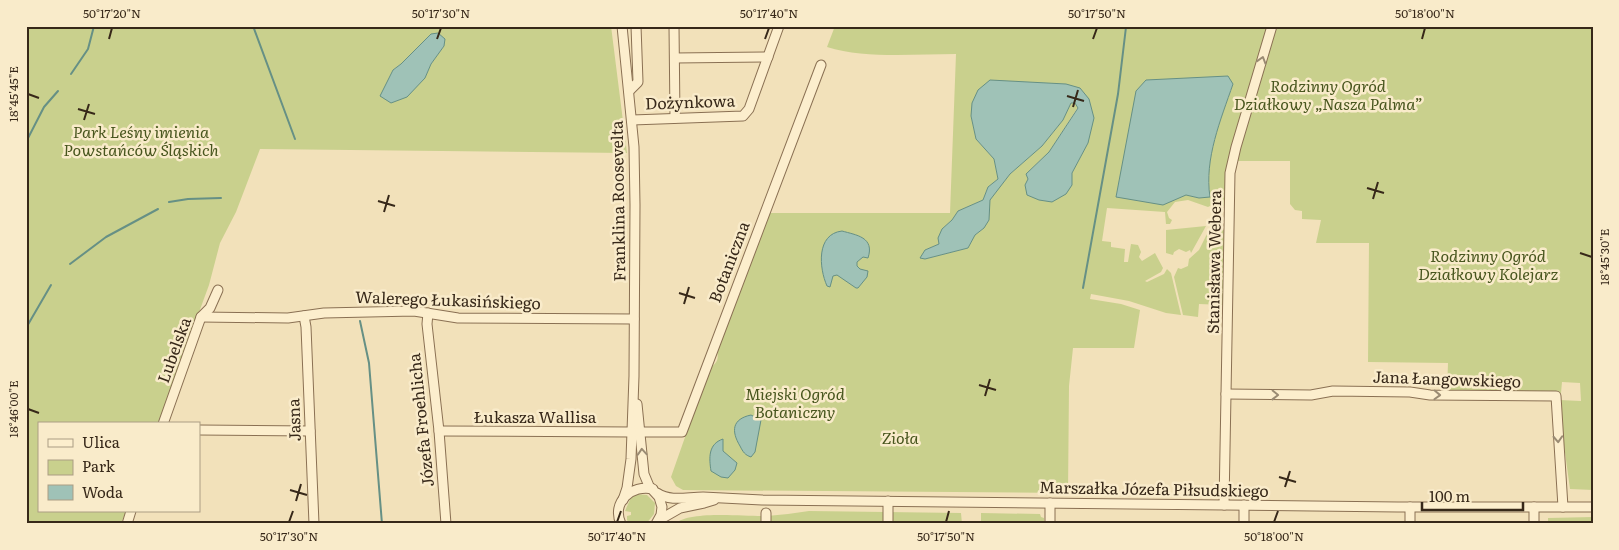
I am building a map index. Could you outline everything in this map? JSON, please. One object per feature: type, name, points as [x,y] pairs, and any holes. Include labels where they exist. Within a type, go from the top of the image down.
[{"type":"street","name":"Franklina Roosevelta","points":[[622,26],[635,158],[634,376],[636,432],[644,474],[655,491],[662,507],[657,522]]},
{"type":"street","points":[[629,91],[638,82],[636,26]]},
{"type":"street","points":[[674,26],[675,118]]},
{"type":"street","name":"Dożynkowa","points":[[632,120],[743,116],[749,109],[779,26]]},
{"type":"street","name":"Stanisława Webera","points":[[1224,505],[1230,173],[1233,157],[1272,26]]},
{"type":"street","points":[[674,58],[768,57]]},
{"type":"street","name":"Botaniczna","points":[[636,432],[682,432],[821,65]]},
{"type":"street","name":"Lubelska","points":[[163,422],[201,317],[210,308],[218,290]]},
{"type":"street","name":"Walerego Łukasińskiego","points":[[201,317],[288,318],[324,312],[414,311],[479,319],[634,319]]},
{"type":"street","name":"Józefa Froehlicha","points":[[428,313],[427,324],[439,431],[446,524]]},
{"type":"street","name":"Jasna","points":[[304,316],[314,524]]},
{"type":"street","name":"Jana Łangowskiego","points":[[1226,394],[1311,395],[1333,391],[1410,392],[1430,395],[1556,396],[1563,507]]},
{"type":"street","points":[[200,430],[310,431]]},
{"type":"street","name":"Łukasza Wallisa","points":[[439,431],[636,432]]},
{"type":"street","name":"Franklina Roosevelta","points":[[621,524],[618,512],[627,488],[636,432]]},
{"type":"street","points":[[623,500],[634,490],[643,488],[655,491]]},
{"type":"street","name":"Marszałka Józefa Piłsudskiego","points":[[655,491],[667,498],[704,497],[716,499],[1410,507],[1593,506]]},
{"type":"street","name":"Marszałka Józefa Piłsudskiego","points":[[657,522],[680,508],[716,499]]},
{"type":"street","points":[[888,501],[888,524]]},
{"type":"street","points":[[1050,503],[1050,524]]},
{"type":"street","points":[[1244,505],[1244,524]]},
{"type":"street","points":[[1410,507],[1410,524]]},
{"type":"street","points":[[1534,507],[1534,524]]},
{"type":"street","points":[[126,524],[131,512]]},
{"type":"street","points":[[766,513],[766,524]]},
{"type":"green space","name":"Park Leśny imienia Powstańców Śląskich","points":[[26,26],[611,26],[627,153],[260,149],[236,212],[220,243],[209,285],[159,422],[38,422],[38,512],[126,512],[121,524],[26,524]],"holes":[[[431,34],[444,46],[431,64],[425,78],[388,81],[393,70]]]},
{"type":"green space","points":[[835,26],[1268,26],[1226,207],[1216,203],[1208,207],[1188,200],[1175,202],[1167,212],[1172,220],[1170,224],[1166,224],[1165,212],[1107,208],[1102,241],[1111,242],[1111,247],[1125,249],[1124,262],[1128,262],[1131,244],[1138,245],[1141,252],[1139,257],[1142,261],[1155,253],[1163,268],[1161,272],[1145,281],[1147,282],[1164,274],[1167,269],[1171,273],[1181,315],[1166,313],[1129,301],[1091,294],[1090,299],[1121,304],[1140,310],[1134,348],[1073,348],[1069,386],[1068,493],[683,490],[676,486],[671,477],[709,369],[717,361],[717,350],[767,213],[950,213],[956,54],[874,54],[842,51],[827,47]],"holes":[[[1233,84],[1211,154],[1209,168],[1210,196],[1199,198],[1186,195],[1116,196],[1121,173]],[[1089,99],[1088,143],[1072,173],[1072,185],[1026,174],[1049,152],[1078,107],[1075,103],[1071,103],[1063,120],[1042,146],[1010,174],[989,200],[988,220],[984,228],[975,235],[968,248],[925,259],[925,250],[939,244],[942,229],[958,211],[983,200],[988,187],[998,179],[994,159],[976,139],[971,116]]]},
{"type":"green space","points":[[1276,26],[1593,26],[1593,490],[1570,489],[1561,423],[1559,400],[1581,401],[1580,383],[1562,382],[1561,393],[1447,392],[1448,363],[1368,362],[1369,243],[1316,243],[1321,220],[1302,219],[1302,211],[1295,210],[1290,204],[1290,161],[1237,161]]},
{"type":"green space","points":[[1206,226],[1191,253],[1190,250],[1186,252],[1179,249],[1173,255],[1166,253],[1166,230]]},
{"type":"green space","points":[[1209,230],[1224,230],[1224,305],[1199,304],[1198,317],[1183,315],[1174,277],[1178,268],[1181,269],[1188,266],[1189,259],[1199,250]]},
{"type":"green space","points":[[632,495],[647,495],[655,503],[654,514],[646,524],[630,524],[627,520],[627,516],[631,515],[631,512],[625,511]]},
{"type":"green space","points":[[809,511],[961,513],[962,524],[675,524],[693,517],[719,515],[767,516]]},
{"type":"green space","points":[[981,513],[1040,514],[1044,518],[1044,524],[981,524]]},
{"type":"green space","points":[[1593,517],[1593,524],[1548,524],[1548,518]]},
{"type":"water","points":[[438,33],[445,39],[444,46],[431,64],[425,78],[407,97],[391,103],[380,96],[393,70],[431,34]]},
{"type":"water","points":[[1228,76],[1233,84],[1211,154],[1209,168],[1210,197],[1199,198],[1186,195],[1163,205],[1116,197],[1136,91],[1146,80]]},
{"type":"water","points":[[990,80],[1066,84],[1080,88],[1089,99],[1094,118],[1088,143],[1072,173],[1072,185],[1066,194],[1052,202],[1039,200],[1027,195],[1025,185],[1028,179],[1026,174],[1049,152],[1078,108],[1075,103],[1071,103],[1063,120],[1042,146],[1010,174],[990,200],[989,220],[984,228],[975,235],[968,248],[925,259],[920,258],[925,250],[939,244],[938,238],[942,229],[958,211],[983,200],[988,187],[998,179],[994,159],[976,139],[971,116],[972,103],[978,90]]},
{"type":"water","points":[[842,231],[863,238],[869,245],[868,258],[863,257],[857,262],[857,266],[860,269],[868,271],[867,277],[858,288],[837,275],[833,276],[830,287],[827,286],[824,279],[821,261],[824,245],[834,233]]},
{"type":"water","points":[[751,415],[761,420],[755,452],[751,457],[742,450],[737,441],[735,426],[740,419]]},
{"type":"water","points":[[723,439],[723,451],[737,463],[735,470],[728,478],[721,477],[711,471],[710,466],[712,448],[718,441]]},
{"type":"waterway","points":[[71,74],[88,49],[94,26]]},
{"type":"waterway","points":[[253,26],[295,139]]},
{"type":"waterway","points":[[1083,288],[1118,94],[1126,27]]},
{"type":"waterway","points":[[26,142],[44,107],[58,91]]},
{"type":"waterway","points":[[169,202],[188,199],[221,198]]},
{"type":"waterway","points":[[70,264],[106,237],[158,209]]},
{"type":"waterway","points":[[26,328],[51,285]]},
{"type":"waterway","points":[[360,321],[369,363],[382,524]]},
{"type":"park label","name":"Rodzinny Ogród Działkowy „Nasza Palma”","points":[[1328,95]]},
{"type":"park label","name":"Rodzinny Ogród Działkowy Kolejarz","points":[[1488,265]]},
{"type":"park label","name":"Miejski Ogród Botaniczny","points":[[795,403]]},
{"type":"park label","name":"Zioła","points":[[900,438]]}]
